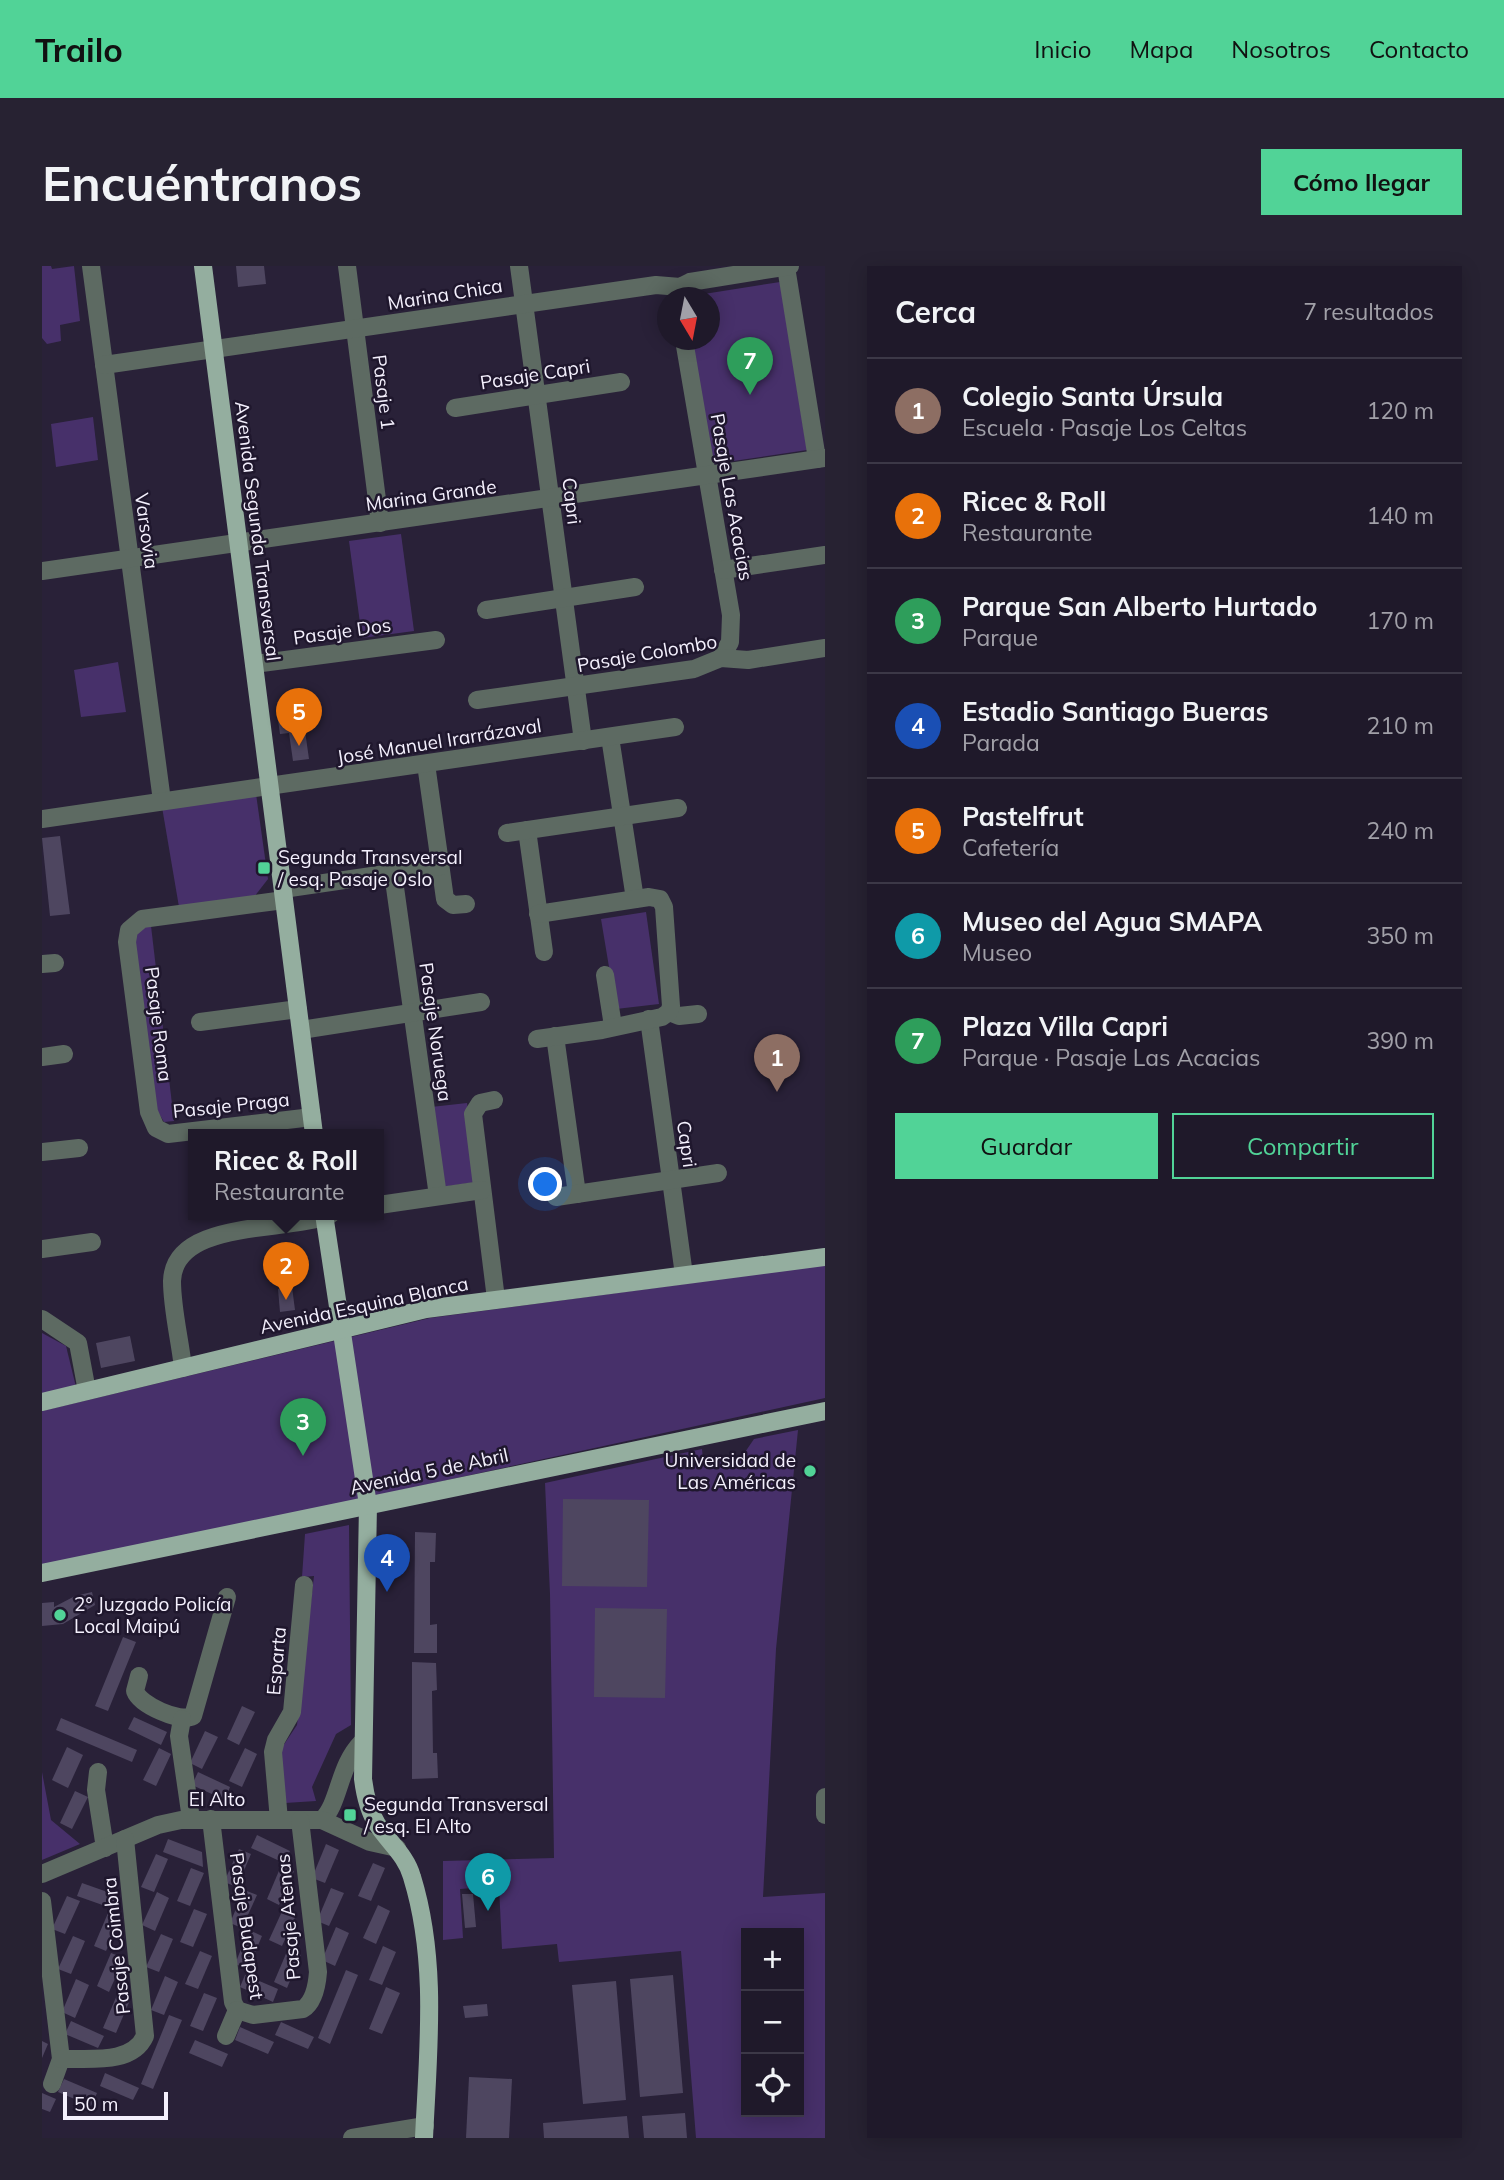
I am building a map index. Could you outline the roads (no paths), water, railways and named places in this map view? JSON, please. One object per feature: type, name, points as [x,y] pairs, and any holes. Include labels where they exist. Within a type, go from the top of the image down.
[{"type":"main road","name":"Avenida Segunda Transversal","points":[[203,266],[313,1125]]},
{"type":"main road","points":[[328,1220],[368,1505],[362,1742],[366,1801],[375,1822],[397,1848],[414,1882],[427,1958],[429,2016],[425,2132]]},
{"type":"main road","name":"Avenida Esquina Blanca","points":[[42,1402],[426,1309],[825,1257]]},
{"type":"main road","name":"Avenida 5 de Abril","points":[[42,1573],[825,1411]]},
{"type":"street","name":"Varsovia","points":[[91,266],[162,801]]},
{"type":"street","name":"Pasaje 1","points":[[347,266],[380,523]]},
{"type":"street","name":"Capri","points":[[519,266],[583,741]]},
{"type":"street","name":"Marina Chica","points":[[684,287],[690,282],[781,267]]},
{"type":"street","points":[[781,267],[821,459]]},
{"type":"street","name":"Marina Chica","points":[[104,365],[214,351],[524,303],[656,285],[663,287]]},
{"type":"street","name":"Pasaje Las Acacias","points":[[686,350],[732,634],[728,650],[721,658]]},
{"type":"street","name":"Pasaje Capri","points":[[455,408],[621,382]]},
{"type":"street","name":"Marina Grande","points":[[42,571],[821,459]]},
{"type":"street","points":[[723,570],[824,549]]},
{"type":"street","points":[[486,610],[635,587]]},
{"type":"street","name":"Pasaje Dos","points":[[254,664],[436,640]]},
{"type":"street","name":"Pasaje Colombo","points":[[477,700],[694,669],[721,658],[748,660],[825,648]]},
{"type":"street","name":"José Manuel Irarrázaval","points":[[42,819],[270,788],[675,727]]},
{"type":"street","points":[[610,737],[635,899]]},
{"type":"street","points":[[426,764],[446,901],[453,905],[466,904]]},
{"type":"street","points":[[507,833],[678,808]]},
{"type":"street","points":[[527,830],[544,952]]},
{"type":"street","points":[[283,895],[440,866]]},
{"type":"street","name":"Pasaje Noruega","points":[[393,873],[438,1196]]},
{"type":"street","name":"Pasaje Roma","points":[[156,1128],[149,1112],[127,942],[132,925],[148,918],[283,895]]},
{"type":"street","points":[[538,914],[653,896],[663,902],[669,1012]]},
{"type":"street","points":[[605,975],[613,1026]]},
{"type":"street","points":[[301,1030],[481,1002]]},
{"type":"street","points":[[201,1022],[298,1009]]},
{"type":"street","points":[[577,1194],[546,1037],[603,1030],[669,1012],[679,1016],[698,1014]]},
{"type":"street","name":"Capri","points":[[649,1019],[684,1275]]},
{"type":"street","points":[[42,1057],[64,1054]]},
{"type":"street","name":"Pasaje Noruega","points":[[494,1100],[480,1103],[473,1114],[496,1299]]},
{"type":"street","name":"Pasaje Praga","points":[[252,1129],[313,1125]]},
{"type":"street","name":"Pasaje Praga","points":[[156,1128],[175,1134],[188,1133]]},
{"type":"street","points":[[42,1152],[79,1148]]},
{"type":"street","points":[[556,1197],[718,1173]]},
{"type":"street","points":[[384,1204],[482,1190]]},
{"type":"street","points":[[183,1367],[172,1282],[175,1267],[184,1254],[197,1243],[224,1234],[313,1220]]},
{"type":"street","points":[[42,1249],[92,1242]]},
{"type":"street","points":[[42,1319],[78,1343],[87,1391]]},
{"type":"street","name":"Esparta","points":[[279,1820],[273,1752],[276,1740],[292,1712],[304,1585]]},
{"type":"street","points":[[139,1676],[135,1691],[138,1698],[182,1719],[190,1718],[195,1713],[228,1597]]},
{"type":"street","points":[[182,1719],[179,1736],[191,1819]]},
{"type":"street","points":[[322,1819],[330,1809],[347,1760],[362,1742]]},
{"type":"street","points":[[98,1772],[96,1790],[105,1847]]},
{"type":"street","points":[[825,1797],[825,1815]]},
{"type":"street","name":"El Alto","points":[[42,1874],[169,1821],[191,1819],[322,1819],[370,1842],[397,1848]]},
{"type":"street","name":"Pasaje Budapest","points":[[211,1819],[233,2002],[237,2010],[226,2036]]},
{"type":"street","name":"Pasaje Atenas","points":[[237,2010],[253,2015],[306,2007],[316,1985],[318,1972],[300,1820]]},
{"type":"street","name":"Pasaje Coimbra","points":[[61,2059],[122,2056],[138,2048],[146,2029],[125,1839]]},
{"type":"street","points":[[42,1900],[61,2059],[52,2084]]},
{"type":"street","points":[[352,2138],[425,2132]]},
{"type":"place","name":"Plaza Villa Capri","points":[[750,395]]},
{"type":"place","name":"Pastelfrut","points":[[299,746]]},
{"type":"place","name":"Segunda Transversal / esq. Pasaje Oslo","points":[[264,868]]},
{"type":"place","name":"Colegio Santa Úrsula","points":[[777,1092]]},
{"type":"place","name":"Ricec & Roll","points":[[286,1300]]},
{"type":"place","name":"Parque San Alberto Hurtado","points":[[303,1456]]},
{"type":"place","name":"Universidad de Las Américas","points":[[810,1471]]},
{"type":"place","name":"Estadio Santiago Bueras","points":[[387,1592]]},
{"type":"place","name":"2° Juzgado Policía Local Maipú","points":[[60,1615]]},
{"type":"place","name":"Segunda Transversal / esq. El Alto","points":[[350,1815]]},
{"type":"place","name":"Museo del Agua SMAPA","points":[[488,1911]]}]
